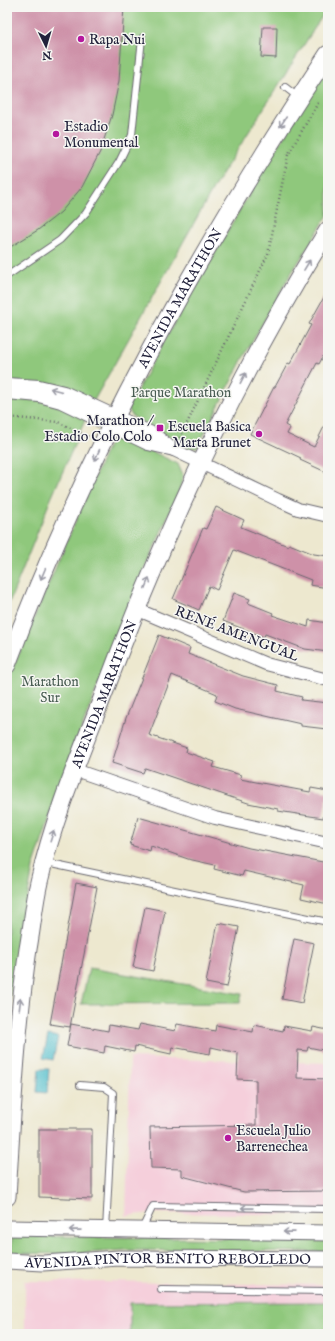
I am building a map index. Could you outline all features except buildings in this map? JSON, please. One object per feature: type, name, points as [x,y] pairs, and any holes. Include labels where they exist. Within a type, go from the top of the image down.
[{"type":"main road","name":"AVENIDA MARATHON","points":[[7,665],[43,574],[113,420],[179,295],[265,151],[328,54]]},
{"type":"main road","name":"AVENIDA MARATHON","points":[[7,1197],[19,1013],[34,910],[44,863],[75,770],[159,552],[229,404],[277,314],[328,230]]},
{"type":"street","points":[[7,384],[54,389],[113,420]]},
{"type":"street","points":[[7,394],[51,399],[158,437],[174,450],[278,500],[298,509],[328,516]]},
{"type":"street","name":"RENÉ AMENGUAL","points":[[136,609],[266,664],[328,680]]},
{"type":"street","points":[[75,770],[215,818],[328,844]]},
{"type":"street","name":"AVENIDA PINTOR BENITO REBOLLEDO","points":[[7,1228],[328,1233]]},
{"type":"street","name":"AVENIDA PINTOR BENITO REBOLLEDO","points":[[7,1261],[43,1263],[126,1258],[328,1260]]},
{"type":"lane","points":[[7,276],[60,240],[86,213],[119,162],[132,135],[142,38]]},
{"type":"lane","points":[[285,87],[299,97]]},
{"type":"lane","points":[[44,863],[328,922]]},
{"type":"lane","points":[[80,1085],[104,1087],[113,1093],[106,1230]]},
{"type":"lane","points":[[142,1231],[153,1206],[328,1209]]},
{"type":"lane","points":[[161,1289],[328,1291]]},
{"type":"path","points":[[174,450],[268,254],[288,155],[320,99]]},
{"type":"path","points":[[7,416],[58,422],[80,434]]},
{"type":"shaded area","name":"Escuela Julio Barrenechea","points":[[130,1058],[328,1063],[328,1215],[149,1213],[126,1216]]},
{"type":"shaded area","points":[[25,1281],[328,1285],[328,1334],[25,1334]]},
{"type":"green space","name":"Estadio Monumental","points":[[7,7],[328,7],[217,182],[92,404],[50,501],[7,608]]},
{"type":"green space","name":"Parque Marathon","points":[[328,69],[328,215],[287,280],[242,360],[197,448],[187,447],[132,416],[128,407],[183,307],[241,208],[294,120]]},
{"type":"green space","name":"Marathon Sur","points":[[124,438],[178,464],[183,476],[179,491],[124,616],[64,775],[33,868],[11,985],[7,1047],[7,681],[110,441]]},
{"type":"green space","points":[[89,968],[242,994],[240,1003],[81,1004]]},
{"type":"green space","points":[[16,1236],[328,1240],[328,1252],[125,1250],[73,1254],[14,1253],[11,1250],[12,1239]]},
{"type":"green space","points":[[328,1302],[328,1334],[130,1334],[130,1303]]},
{"type":"water","points":[[48,1035],[58,1037],[53,1060],[43,1058]]},
{"type":"water","points":[[39,1069],[49,1069],[47,1093],[37,1092]]},
{"type":"place","name":"Rapa Nui","points":[[81,39]]},
{"type":"place","name":"Estadio Monumental","points":[[56,134]]},
{"type":"place","name":"Marathon / Estadio Colo Colo","points":[[160,428]]},
{"type":"place","name":"Escuela Basica Marta Brunet","points":[[259,434]]},
{"type":"place","name":"Escuela Julio Barrenechea","points":[[228,1138]]}]
